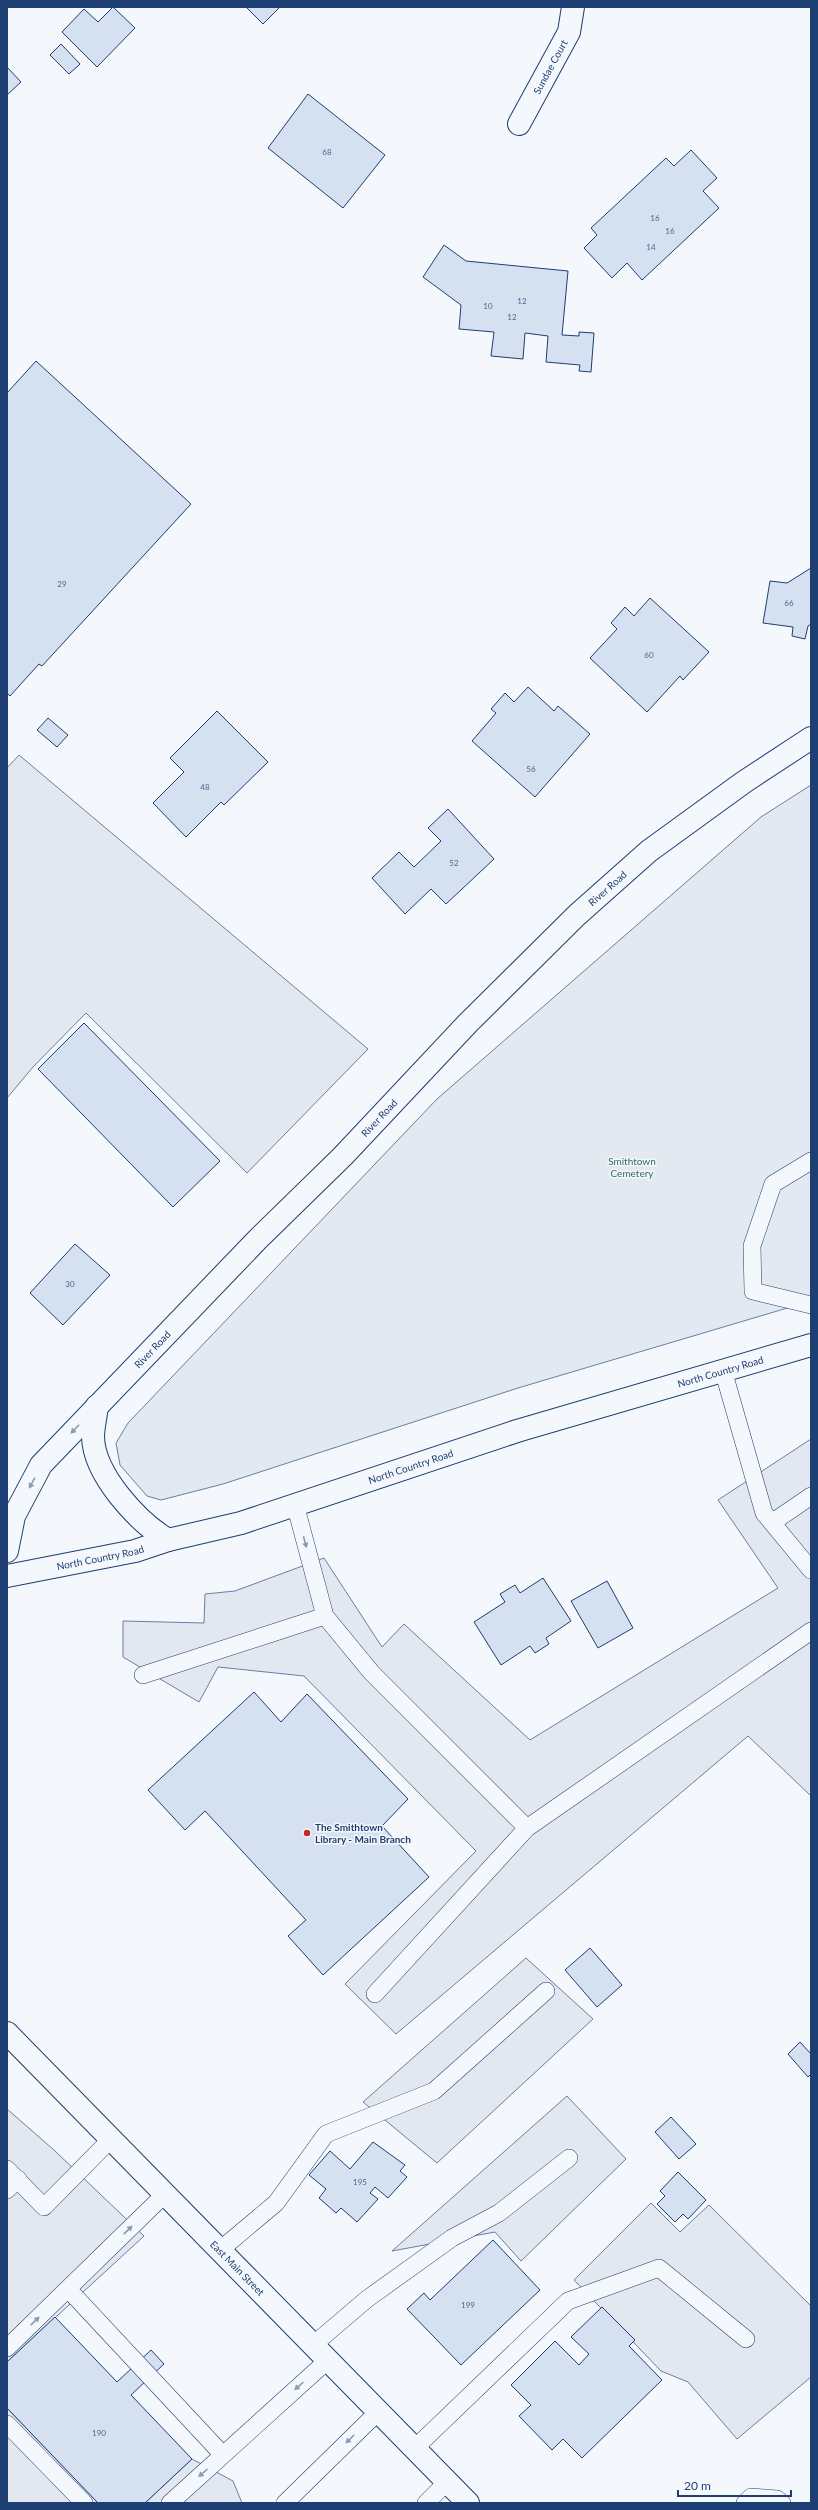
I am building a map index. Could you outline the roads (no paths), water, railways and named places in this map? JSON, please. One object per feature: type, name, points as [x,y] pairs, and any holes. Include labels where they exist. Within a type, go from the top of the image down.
[{"type":"main road","name":"Sundae Court","points":[[519,124],[569,32],[573,7]]},
{"type":"main road","name":"River Road","points":[[7,1551],[14,1516],[41,1465],[257,1240],[343,1156],[468,1023],[577,916],[649,851],[744,782],[811,738]]},
{"type":"main road","name":"North Country Road","points":[[7,1576],[135,1551],[168,1540],[241,1523],[517,1431],[811,1345]]},
{"type":"main road","points":[[97,1406],[93,1437],[102,1468],[130,1508],[151,1530],[168,1540]]},
{"type":"main road","name":"East Main Street","points":[[7,2033],[468,2503]]},
{"type":"lane","points":[[811,1161],[773,1184],[752,1246],[753,1291],[811,1305]]},
{"type":"lane","points":[[723,1370],[764,1513],[774,1522],[811,1570]]},
{"type":"lane","points":[[774,1522],[811,1496]]},
{"type":"lane","points":[[295,1504],[325,1616],[371,1672],[527,1828]]},
{"type":"lane","points":[[142,1675],[325,1616]]},
{"type":"lane","points":[[375,1994],[527,1828],[811,1631]]},
{"type":"lane","points":[[220,2250],[276,2203],[326,2134],[434,2091],[546,1991]]},
{"type":"lane","points":[[10,2179],[44,2208],[111,2139]]},
{"type":"lane","points":[[170,2503],[223,2455],[321,2353],[367,2299],[452,2238],[499,2213],[569,2158]]},
{"type":"lane","points":[[7,2348],[165,2194]]},
{"type":"lane","points":[[414,2449],[568,2301],[659,2268],[746,2339]]},
{"type":"lane","points":[[68,2289],[223,2455]]},
{"type":"lane","points":[[285,2503],[378,2412]]},
{"type":"lane","points":[[7,2424],[84,2503]]},
{"type":"lane","points":[[426,2503],[447,2482]]},
{"type":"lane","points":[[745,2503],[751,2497],[779,2501]]},
{"type":"place","name":"The Smithtown Library - Main Branch","points":[[307,1833]]},
{"type":"park label","name":"Smithtown Cemetery","points":[[632,1166]]}]
